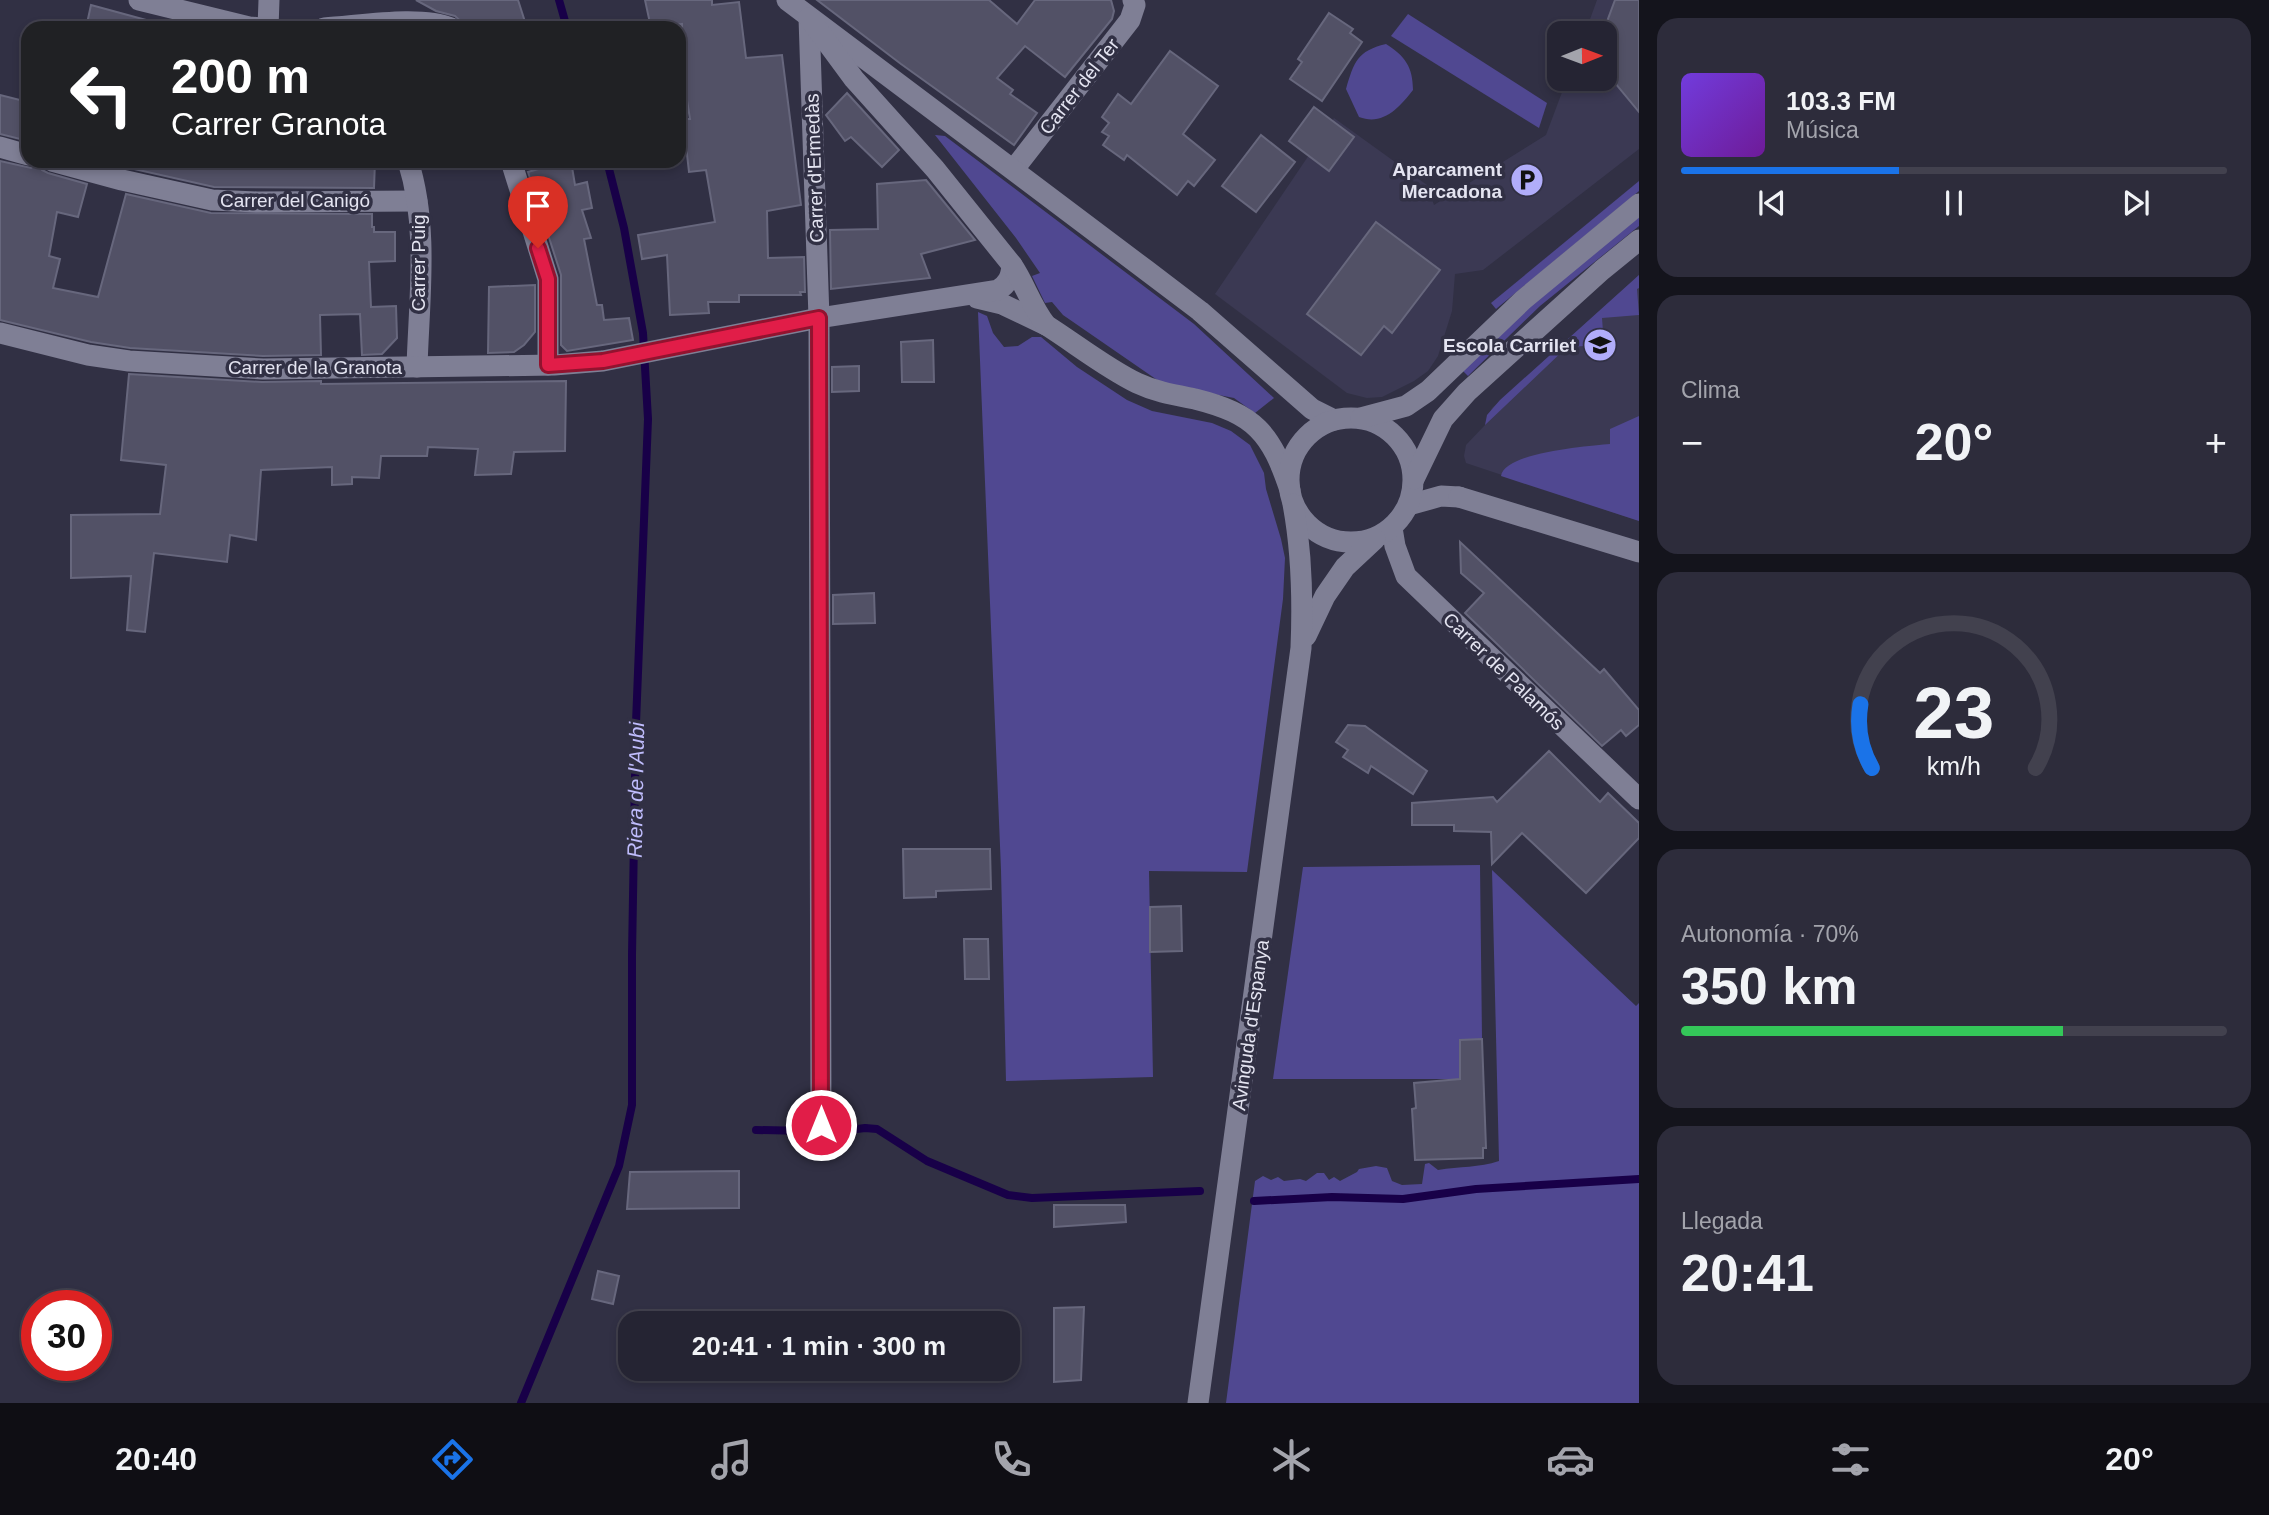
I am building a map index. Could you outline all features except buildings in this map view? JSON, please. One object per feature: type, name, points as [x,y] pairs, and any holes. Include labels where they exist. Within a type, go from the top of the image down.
[{"type":"street","points":[[139,0],[225,21]]},
{"type":"street","points":[[268,21],[270,0]]},
{"type":"street","points":[[787,0],[1200,311],[1312,410],[1334,420]]},
{"type":"street","name":"Carrer del Ter","points":[[1014,169],[1130,20],[1135,5],[1133,0]]},
{"type":"street","points":[[809,18],[854,79],[935,169],[1012,265],[1036,312],[1046,325]]},
{"type":"street","name":"Carrer d'Ermedàs","points":[[809,18],[819,318],[821,1125]]},
{"type":"street","points":[[0,147],[21,153]]},
{"type":"street","name":"Carrer del Canigó","points":[[78,168],[212,200],[417,201]]},
{"type":"street","name":"Carrer Puig","points":[[410,168],[421,224],[417,367]]},
{"type":"street","points":[[513,168],[548,279],[548,365]]},
{"type":"street","points":[[1292,497],[1289,472],[1298,447],[1317,428],[1334,420],[1361,419],[1406,406],[1428,391],[1523,300],[1639,204]]},
{"type":"street","points":[[1409,505],[1414,479],[1443,419],[1467,393],[1602,270],[1639,240]]},
{"type":"street","name":"Carrer de la Granota","points":[[0,333],[88,355],[130,361],[263,369],[548,365],[603,361],[819,318],[998,290],[1005,286],[1011,275],[1012,265]]},
{"type":"street","points":[[964,296],[1002,304],[1046,325],[1136,382],[1163,393],[1194,399],[1241,415],[1270,441],[1303,521],[1327,538],[1356,543],[1383,533],[1409,505],[1441,496],[1459,497],[1639,552]]},
{"type":"street","points":[[1361,419],[1379,424],[1401,443],[1410,460],[1414,479]]},
{"type":"street","name":"Avinguda d'Espanya","points":[[1198,1403],[1301,648],[1301,544],[1292,497]]},
{"type":"street","name":"Avinguda d'Espanya","points":[[1301,648],[1325,596],[1345,567],[1383,533]]},
{"type":"street","name":"Carrer de Palamós","points":[[1383,533],[1395,547],[1406,576],[1639,799]]},
{"type":"shaded area","points":[[1597,0],[1639,0],[1639,149],[1483,270],[1455,274],[1452,311],[1438,356],[1428,371],[1382,397],[1367,398],[1347,393],[1215,294],[1334,118],[1427,185],[1434,205],[1546,135],[1562,91],[1617,91],[1617,21],[1589,21]]},
{"type":"shaded area","points":[[1408,14],[1547,103],[1539,128],[1391,36]]},
{"type":"shaded area","points":[[1386,44],[1407,63],[1413,90],[1390,114],[1376,119],[1359,117],[1346,89],[1352,72],[1363,54]]},
{"type":"shaded area","points":[[935,135],[945,136],[1194,324],[1274,398],[1255,413],[1234,398],[1163,384],[1063,315],[1052,302],[1045,303],[1032,276],[1040,273]]},
{"type":"shaded area","points":[[1639,181],[1639,191],[1496,309],[1491,303]]},
{"type":"shaded area","points":[[1639,217],[1639,226],[1540,306],[1468,376],[1463,371],[1535,302]]},
{"type":"shaded area","name":"Escola Carrilet","points":[[1639,275],[1639,521],[1466,463],[1466,445],[1485,425],[1492,408]]},
{"type":"shaded area","points":[[1639,275],[1639,315],[1602,318],[1604,345],[1567,347],[1485,425],[1487,415],[1500,400]]},
{"type":"shaded area","points":[[978,312],[987,316],[993,333],[1004,347],[1018,346],[1032,337],[1041,337],[1077,367],[1127,400],[1152,411],[1212,423],[1231,431],[1250,445],[1264,473],[1281,539],[1285,558],[1283,599],[1247,872],[1149,871],[1153,1077],[1006,1081],[1001,870]]},
{"type":"shaded area","points":[[1639,416],[1639,521],[1501,476],[1506,468],[1532,456],[1610,444],[1610,429]]},
{"type":"shaded area","points":[[1480,865],[1482,1039],[1460,1040],[1460,1079],[1273,1079],[1303,867]]},
{"type":"shaded area","points":[[1492,870],[1636,1006],[1639,1003],[1639,1403],[1226,1403],[1255,1181],[1263,1176],[1271,1180],[1278,1177],[1284,1181],[1306,1181],[1317,1173],[1324,1173],[1329,1180],[1334,1177],[1340,1181],[1359,1169],[1376,1166],[1387,1168],[1392,1181],[1402,1185],[1422,1184],[1425,1164],[1429,1163],[1438,1170],[1499,1161]]},
{"type":"waterway","name":"Riera de l'Aubi","points":[[559,0],[565,21]]},
{"type":"waterway","name":"Riera de l'Aubi","points":[[521,1403],[619,1166],[632,1105],[636,723],[648,419],[643,333],[624,228],[609,168]]},
{"type":"waterway","points":[[833,1132],[877,1129],[927,1161],[1008,1195],[1032,1198],[1200,1191]]},
{"type":"waterway","points":[[756,1130],[809,1131]]},
{"type":"waterway","points":[[1254,1201],[1332,1197],[1403,1199],[1476,1189],[1639,1179]]},
{"type":"place","name":"Aparcament Mercadona","points":[[1527,180]]},
{"type":"place","name":"Escola Carrilet","points":[[1600,345]]},
{"type":"route","points":[[538,248],[548,279],[548,365],[603,361],[819,318],[821,1125]]}]
